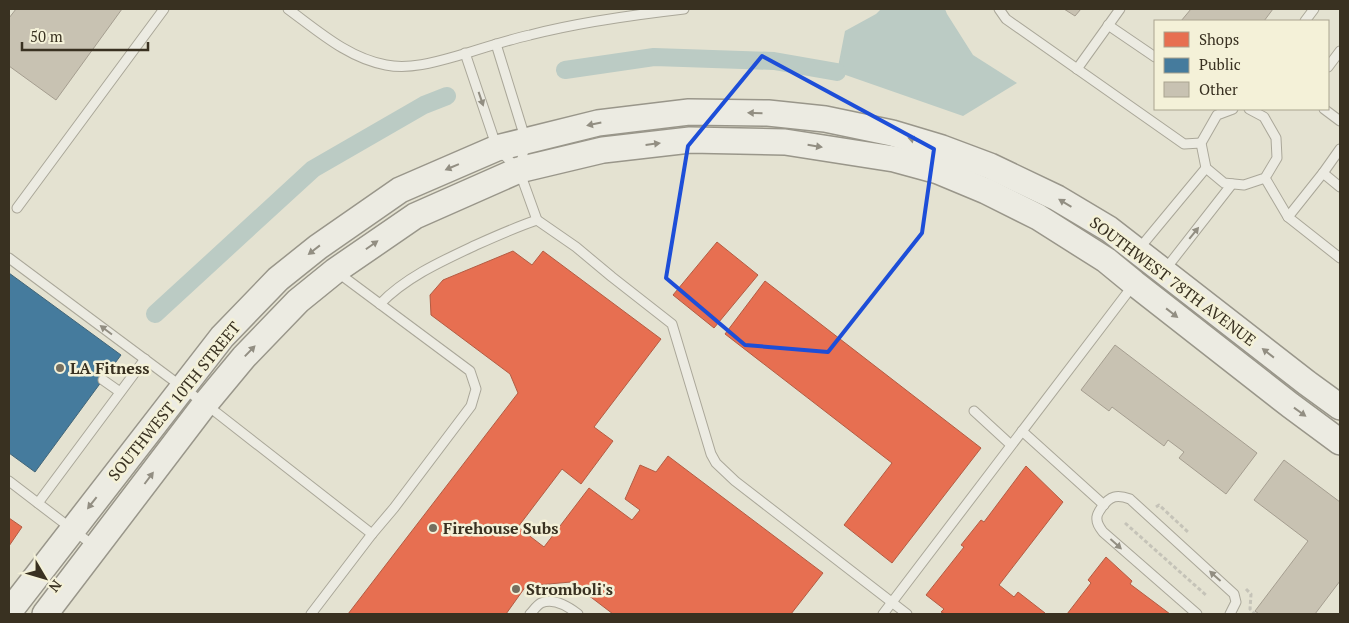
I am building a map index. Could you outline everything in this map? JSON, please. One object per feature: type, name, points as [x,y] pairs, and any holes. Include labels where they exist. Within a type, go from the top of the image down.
[{"type":"street","name":"SOUTHWEST 78TH AVENUE","points":[[497,148],[598,123],[689,112],[768,113],[826,119],[892,133],[942,148],[990,166],[1057,198],[1109,229],[1340,407]]},
{"type":"street","name":"SOUTHWEST 78TH AVENUE","points":[[519,170],[602,150],[690,140],[785,142],[894,159],[938,171],[986,191],[1038,217],[1106,260],[1340,442]]},
{"type":"street","name":"SOUTHWEST 10TH STREET","points":[[9,612],[222,337],[278,279],[318,247],[400,190],[497,148]]},
{"type":"street","name":"SOUTHWEST 10TH STREET","points":[[45,614],[205,404],[244,357],[298,301],[335,271],[415,216],[519,170]]},
{"type":"street","points":[[1106,260],[1163,271]]},
{"type":"street","points":[[1134,283],[1190,292]]},
{"type":"lane","points":[[16,208],[164,9]]},
{"type":"lane","points":[[288,9],[337,45],[366,60],[387,65],[412,66],[438,61],[530,34],[633,12],[684,9]]},
{"type":"lane","points":[[999,9],[1006,19],[1184,144],[1201,143]]},
{"type":"lane","points":[[1077,69],[1120,9]]},
{"type":"lane","points":[[1306,20],[1314,9]]},
{"type":"lane","points":[[1108,25],[1154,57]]},
{"type":"lane","points":[[496,44],[526,141],[519,170]]},
{"type":"lane","points":[[1329,66],[1340,51]]},
{"type":"lane","points":[[465,53],[497,148],[519,170],[537,220],[576,247],[612,278],[672,324],[716,463],[735,480],[907,614]]},
{"type":"lane","points":[[1228,110],[1216,115],[1201,143],[1206,168],[1224,184],[1244,185],[1265,178],[1277,158],[1276,138],[1264,117],[1250,110]]},
{"type":"lane","points":[[1325,110],[1340,121]]},
{"type":"lane","points":[[1288,218],[1340,149]]},
{"type":"lane","points":[[1138,251],[1206,168]]},
{"type":"lane","points":[[1323,174],[1340,187]]},
{"type":"lane","points":[[1265,178],[1288,218],[1340,258]]},
{"type":"lane","points":[[1163,271],[1232,184]]},
{"type":"lane","points":[[380,304],[390,294],[436,263],[518,226],[537,220]]},
{"type":"lane","points":[[9,258],[205,404],[372,534]]},
{"type":"lane","points":[[311,614],[471,406],[476,389],[470,371],[335,271]]},
{"type":"lane","points":[[882,614],[1134,283]]},
{"type":"lane","points":[[38,503],[145,359]]},
{"type":"lane","points":[[103,380],[120,392]]},
{"type":"lane","points":[[974,411],[1011,445]]},
{"type":"lane","points":[[1022,431],[1104,505]]},
{"type":"lane","points":[[9,482],[96,548]]},
{"type":"lane","points":[[1197,614],[1103,532],[1097,517],[1107,501],[1122,496],[1130,499],[1234,594],[1236,602],[1230,614]]},
{"type":"lane","points":[[530,614],[540,603],[552,601],[570,608],[578,614]]},
{"type":"path","points":[[1125,524],[1207,596]]},
{"type":"path","points":[[1134,532],[1138,527]]},
{"type":"path","points":[[1198,589],[1202,585]]},
{"type":"highlighted area","points":[[762,56],[934,149],[922,233],[828,352],[745,345],[666,278],[688,146]]},
{"type":"shaded area","points":[[881,9],[945,9],[973,55],[1017,83],[963,116],[837,72],[845,31],[876,14]]},
{"type":"building: Shops","points":[[717,242],[758,275],[714,328],[673,295]]},
{"type":"building: Shops","points":[[513,251],[532,265],[543,251],[661,339],[594,427],[613,441],[581,484],[562,469],[518,527],[544,547],[589,488],[632,520],[640,510],[625,499],[640,465],[656,472],[668,456],[823,573],[791,614],[613,614],[571,582],[526,586],[506,614],[348,614],[518,393],[510,374],[431,315],[430,295],[443,280]]},
{"type":"building: Shops","points":[[765,281],[981,448],[892,563],[844,525],[892,463],[725,334]]},
{"type":"building: Shops","points":[[1026,466],[1063,502],[999,585],[1014,597],[1018,592],[1045,613],[945,614],[941,612],[944,609],[926,595],[964,547],[961,545],[981,520],[984,522]]},
{"type":"building: Shops","points":[[9,518],[22,527],[9,546]]},
{"type":"building: Shops","points":[[1106,557],[1132,581],[1130,584],[1170,614],[1067,614],[1091,583],[1088,580]]},
{"type":"building: Public","name":"LA Fitness","points":[[9,273],[121,355],[35,472],[9,453]]},
{"type":"building: Other","points":[[16,9],[122,9],[56,100],[9,66],[9,18]]},
{"type":"building: Other","points":[[1064,9],[1081,9],[1075,16]]},
{"type":"building: Other","points":[[1191,9],[1273,9],[1265,20],[1182,20]]},
{"type":"building: Other","points":[[1115,345],[1257,453],[1226,494],[1179,458],[1184,452],[1168,440],[1164,446],[1112,407],[1109,411],[1081,390]]},
{"type":"building: Other","points":[[1284,460],[1340,502],[1340,581],[1315,614],[1259,614],[1255,611],[1308,541],[1254,500]]},
{"type":"waterway","points":[[565,70],[654,57],[774,61],[837,72]]},
{"type":"waterway","points":[[155,314],[313,169],[424,105],[447,96]]},
{"type":"place","name":"LA Fitness","points":[[60,368]]},
{"type":"place","name":"Firehouse Subs","points":[[433,528]]},
{"type":"place","name":"Stromboli's","points":[[516,589]]}]
